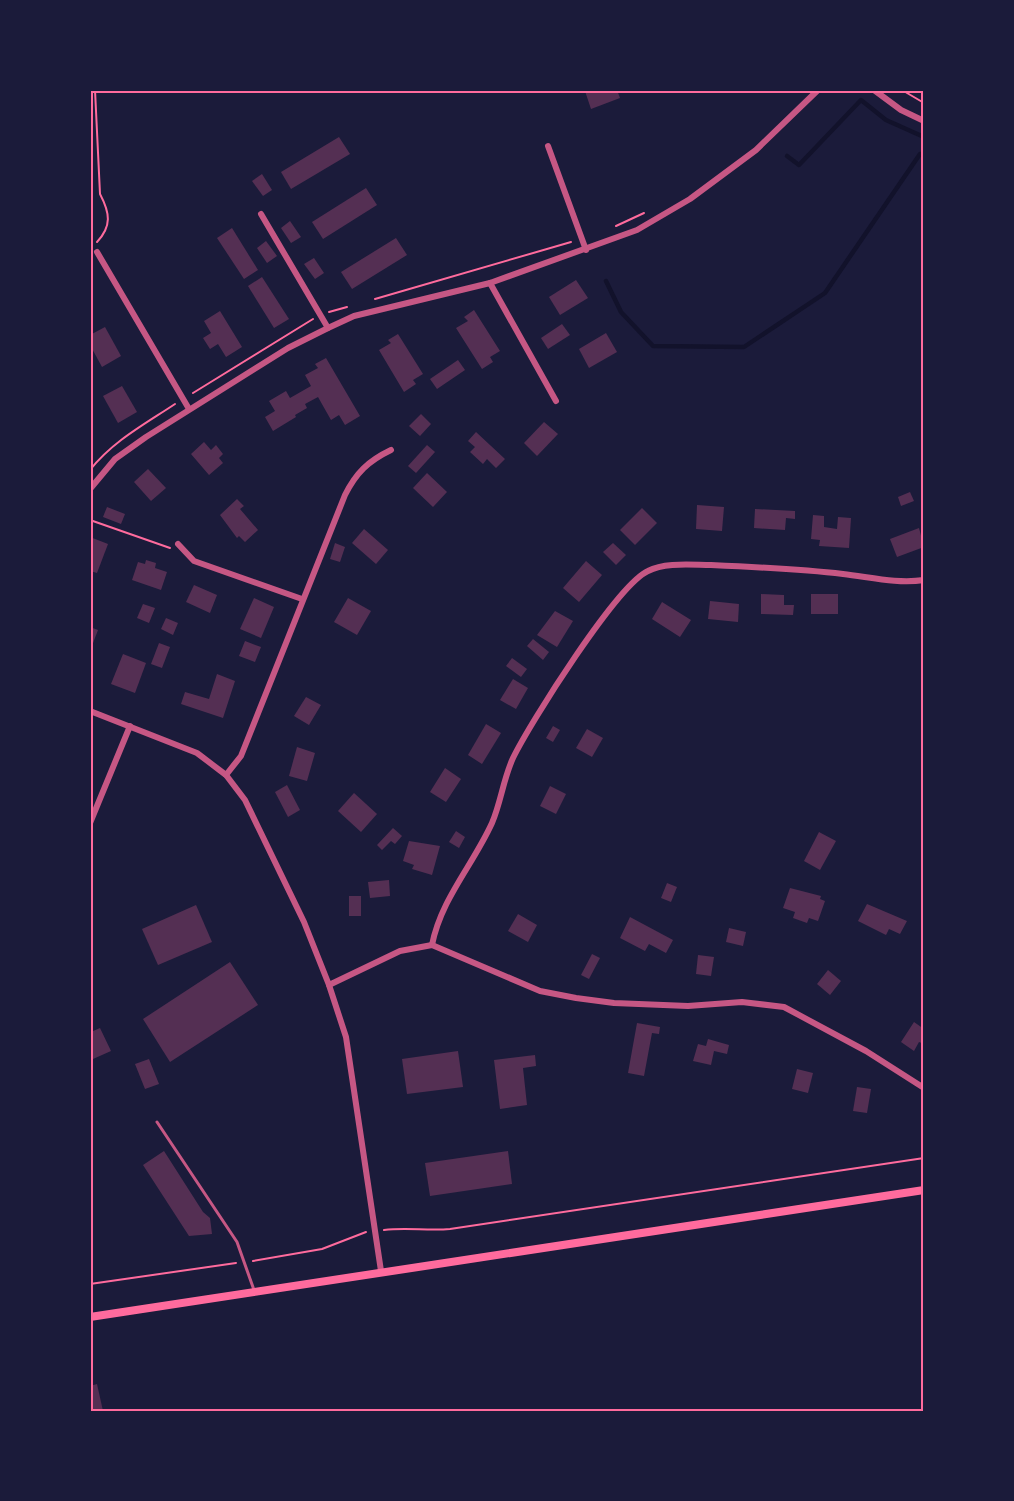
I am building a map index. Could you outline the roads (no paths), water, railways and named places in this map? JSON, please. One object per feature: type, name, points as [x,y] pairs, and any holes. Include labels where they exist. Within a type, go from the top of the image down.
[{"type":"main road","points":[[90,1317],[924,1190]]},
{"type":"street","points":[[90,489],[115,459],[189,409],[288,348],[328,328],[354,316],[490,283],[637,230],[690,199],[756,150],[818,90]]},
{"type":"street","points":[[874,90],[901,110],[924,121]]},
{"type":"street","points":[[548,146],[586,250]]},
{"type":"street","points":[[261,214],[328,328]]},
{"type":"street","points":[[96,249],[189,409]]},
{"type":"street","points":[[490,283],[556,401]]},
{"type":"street","points":[[226,775],[241,756],[302,598],[356,474],[374,459],[390,450]]},
{"type":"street","points":[[178,544],[194,561],[302,598]]},
{"type":"street","points":[[432,945],[436,925],[445,905],[492,822],[501,785],[514,756],[560,680],[624,590],[648,570],[686,564],[842,574],[906,583],[924,580]]},
{"type":"street","points":[[90,711],[197,753],[226,775],[245,800],[303,922],[329,985],[346,1037],[381,1271]]},
{"type":"street","points":[[90,823],[130,726]]},
{"type":"street","points":[[329,985],[400,951],[432,945],[540,991],[576,998],[656,1005],[688,1006],[742,1002],[784,1007],[867,1051],[924,1088]]},
{"type":"lane","points":[[157,1122],[237,1242],[247,1262],[255,1291]]},
{"type":"waterway","points":[[787,156],[799,165],[861,100],[886,120],[924,137]]},
{"type":"waterway","points":[[606,281],[621,312],[653,346],[744,347],[825,293],[920,154],[924,154]]}]
